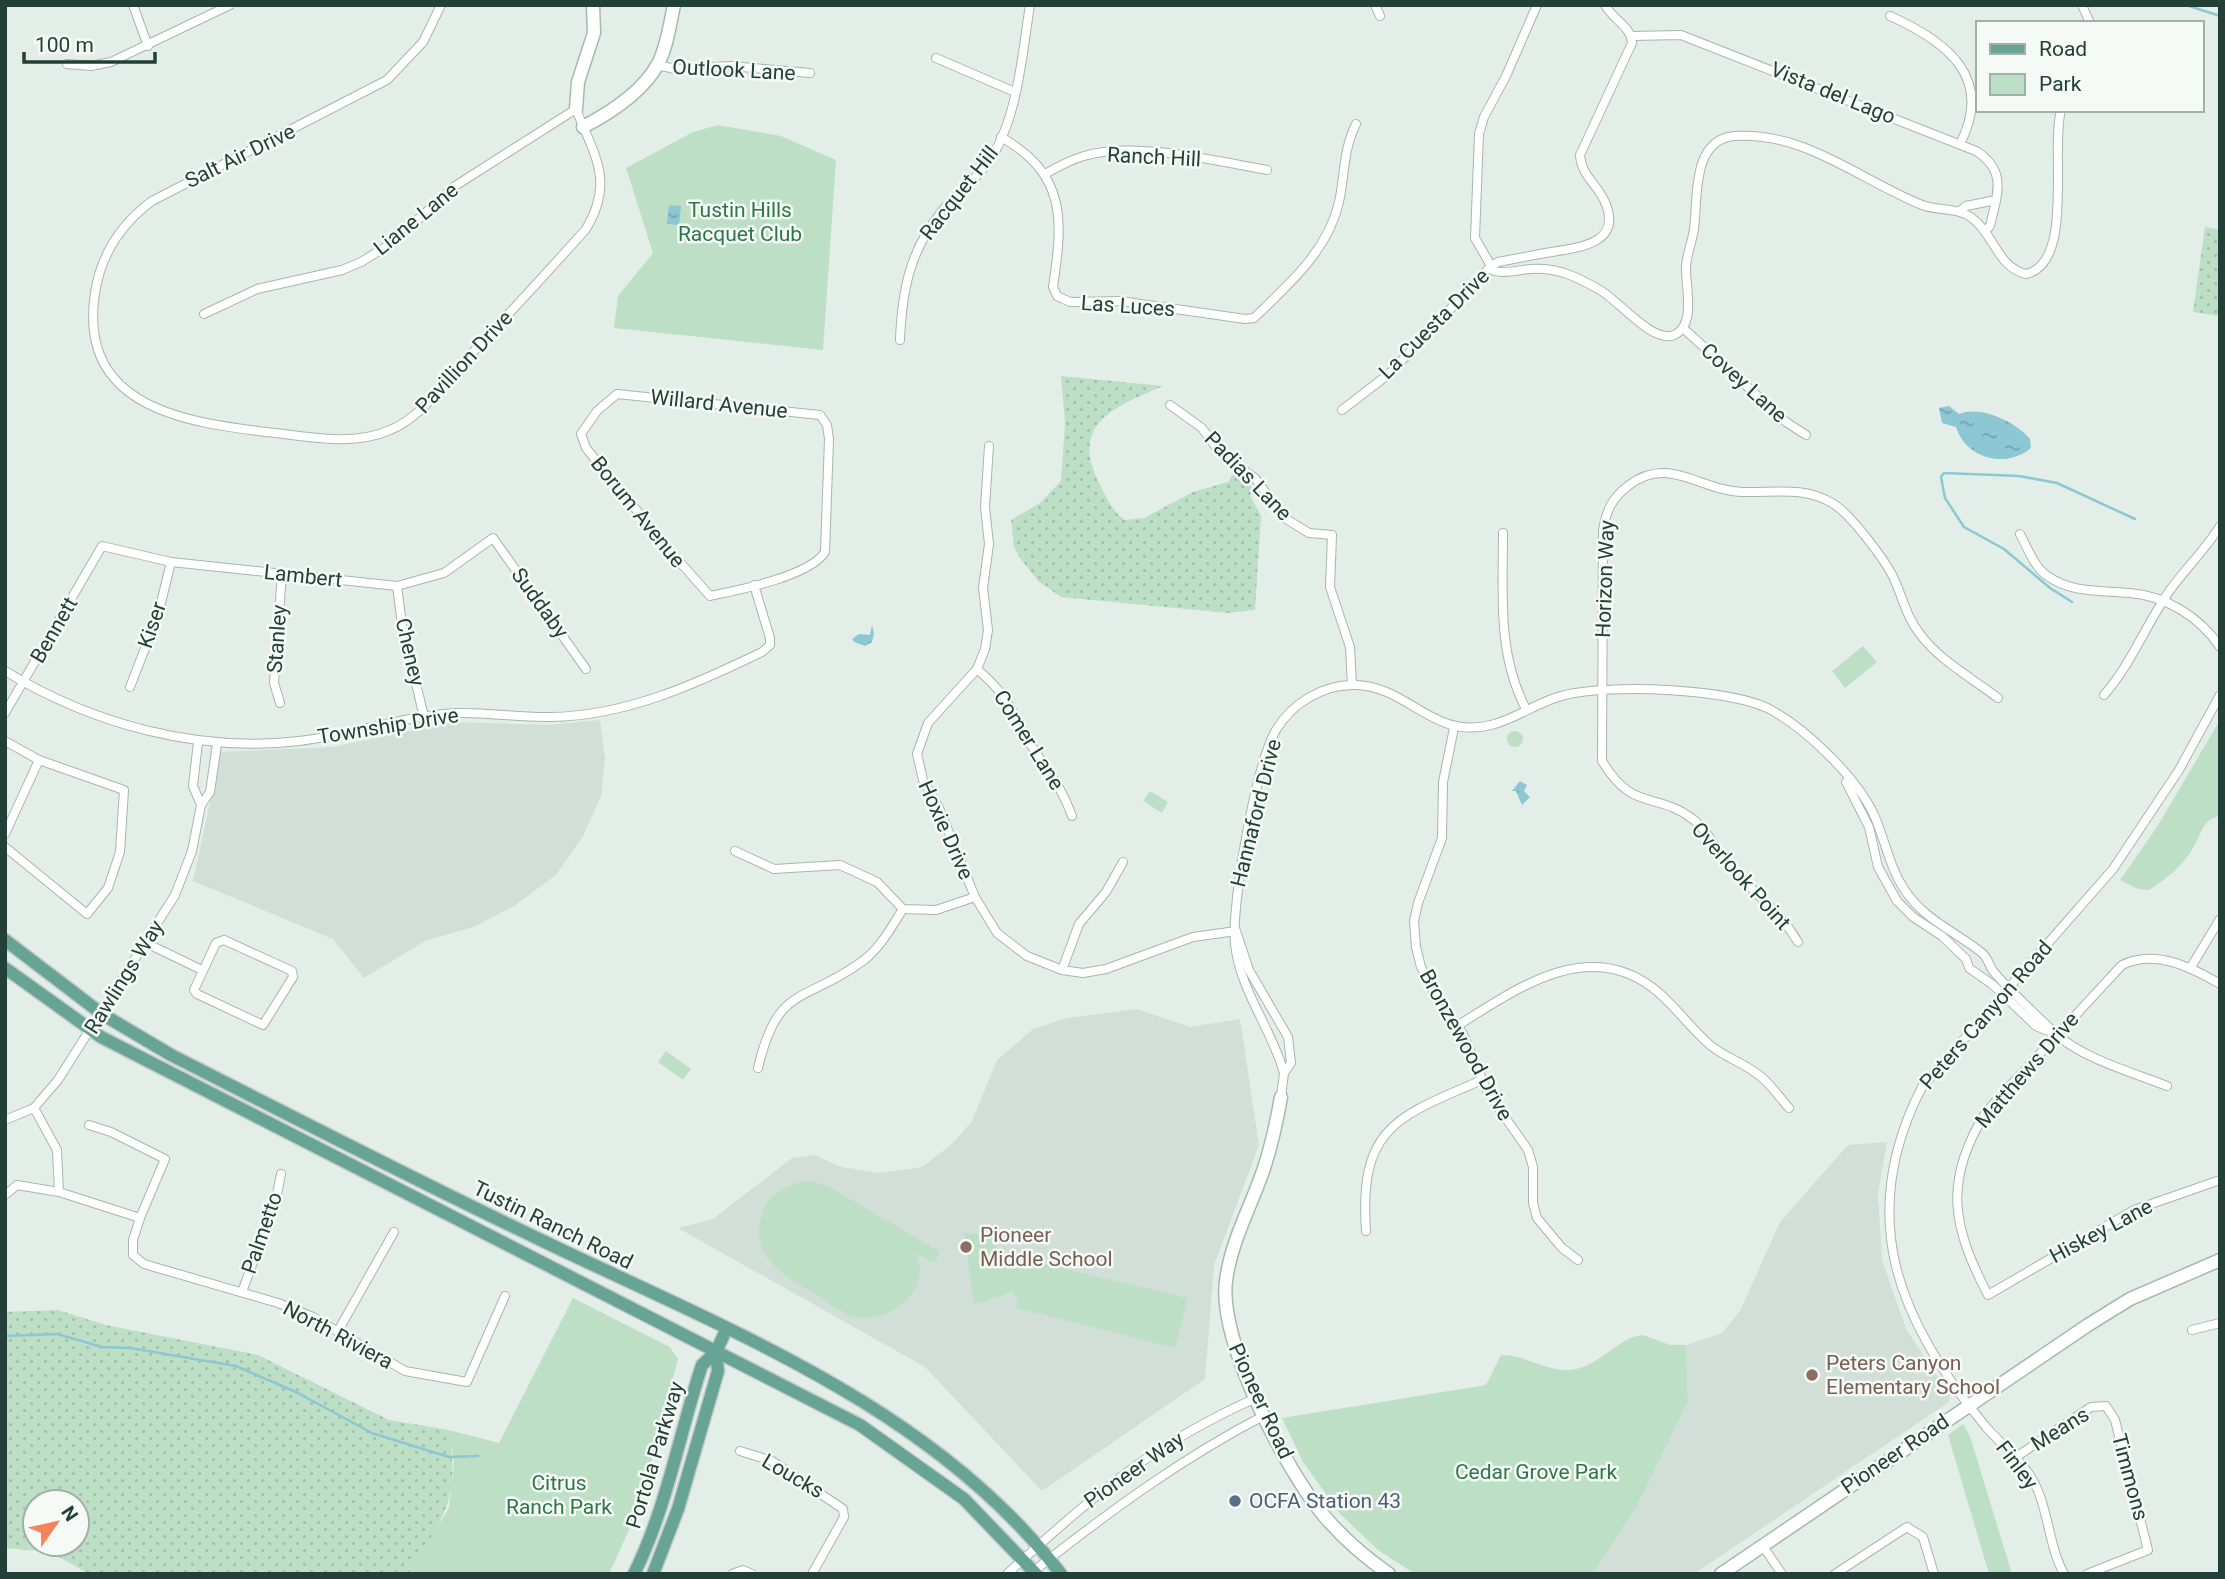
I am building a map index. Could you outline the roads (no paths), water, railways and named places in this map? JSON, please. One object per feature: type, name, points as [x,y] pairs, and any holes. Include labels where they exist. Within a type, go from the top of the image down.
[{"type":"main road","name":"Tustin Ranch Road","points":[[5,940],[135,1036],[859,1399],[916,1436],[984,1490],[1038,1544],[1061,1574]]},
{"type":"main road","name":"Tustin Ranch Road","points":[[5,968],[91,1030],[860,1425],[920,1465],[964,1499],[1024,1559],[1033,1573]]},
{"type":"main road","name":"Portola Parkway","points":[[634,1574],[650,1540],[668,1487],[702,1365],[716,1352],[726,1330]]},
{"type":"main road","name":"Portola Parkway","points":[[653,1574],[678,1509],[718,1371],[716,1352]]},
{"type":"street","points":[[133,5],[148,46]]},
{"type":"street","points":[[67,64],[91,66],[111,62],[230,5]]},
{"type":"street","name":"Salt Air Drive","points":[[94,341],[92,321],[98,275],[115,238],[139,210],[170,191],[387,80],[424,42],[441,5]]},
{"type":"street","points":[[576,109],[578,82],[594,33],[593,5]]},
{"type":"street","points":[[583,127],[611,111],[642,84],[657,65],[674,5]]},
{"type":"street","name":"Racquet Hill","points":[[900,340],[906,275],[919,242],[943,210],[990,160],[1002,137],[1015,92],[1030,5]]},
{"type":"street","points":[[1375,5],[1380,16]]},
{"type":"street","points":[[1537,5],[1484,117],[1479,134],[1475,238],[1490,267],[1498,273],[1556,269],[1611,297],[1657,335],[1671,336],[1683,328],[1687,309],[1686,267],[1693,234],[1697,185],[1708,152],[1721,139],[1735,136],[1769,138],[1816,151],[1925,206],[1959,211],[1975,220],[2002,258],[2020,272],[2035,271],[2049,258],[2057,212],[2056,140],[2061,112]]},
{"type":"street","points":[[1605,5],[1632,36]]},
{"type":"street","points":[[2082,5],[2089,21]]},
{"type":"street","points":[[1890,16],[1916,28],[1967,74],[1974,99],[1971,123],[1960,144]]},
{"type":"street","name":"Vista del Lago","points":[[1632,36],[1681,35],[1960,144],[1992,162],[1998,183],[1996,200],[1985,231]]},
{"type":"street","name":"La Cuesta Drive","points":[[1342,411],[1390,373],[1490,267],[1498,262],[1588,246],[1604,234],[1608,221],[1606,205],[1583,171],[1580,155],[1630,51],[1632,36]]},
{"type":"street","points":[[936,58],[1015,92]]},
{"type":"street","name":"Outlook Lane","points":[[657,65],[675,69],[731,66],[810,74]]},
{"type":"street","name":"Pavillion Drive","points":[[94,341],[99,358],[118,384],[136,397],[183,418],[223,427],[338,439],[366,439],[392,430],[425,405],[586,229],[598,206],[602,175],[576,109]]},
{"type":"street","name":"Liane Lane","points":[[204,314],[257,289],[342,270],[361,262],[392,243],[455,186],[576,109]]},
{"type":"street","name":"Las Luces","points":[[1002,137],[1035,160],[1053,188],[1060,219],[1053,287],[1058,296],[1070,302],[1120,301],[1254,318],[1313,258],[1339,203],[1346,143],[1356,124]]},
{"type":"street","name":"Ranch Hill","points":[[1045,174],[1084,156],[1120,152],[1197,158],[1267,170]]},
{"type":"street","points":[[1959,211],[1966,206],[1996,200]]},
{"type":"street","name":"Covey Lane","points":[[1683,328],[1786,422],[1806,435]]},
{"type":"street","name":"Willard Avenue","points":[[617,394],[820,415],[827,425],[829,439],[825,552],[819,562],[754,585]]},
{"type":"street","name":"Borum Avenue","points":[[617,394],[597,411],[581,434],[586,448],[663,544],[710,596],[754,585]]},
{"type":"street","name":"Padias Lane","points":[[1170,405],[1202,428],[1222,455],[1255,478],[1283,517],[1309,533],[1332,535],[1330,587],[1350,647],[1353,685]]},
{"type":"street","name":"Hoxie Drive","points":[[989,446],[985,507],[989,544],[983,588],[988,630],[977,669],[928,723],[917,754],[923,780],[939,808],[975,897],[997,933],[1027,956],[1062,970],[1083,973],[1106,969],[1193,937],[1236,931]]},
{"type":"street","name":"Horizon Way","points":[[1602,692],[1605,516],[1617,495],[1636,480],[1656,471],[1673,473],[1709,486],[1743,492],[1788,490],[1832,503],[1885,565],[1921,636],[1998,698]]},
{"type":"street","points":[[2104,695],[2126,670],[2162,602],[2204,553],[2220,526]]},
{"type":"street","points":[[1503,533],[1503,632],[1511,676],[1526,709]]},
{"type":"street","points":[[2020,534],[2044,574],[2080,591],[2132,593],[2162,602],[2190,615],[2210,633],[2220,647]]},
{"type":"street","name":"Lambert","points":[[102,546],[171,562],[397,586],[444,573],[493,538]]},
{"type":"street","name":"Suddaby","points":[[493,538],[586,669]]},
{"type":"street","name":"Bennett","points":[[5,713],[102,546]]},
{"type":"street","name":"Kiser","points":[[130,687],[158,615],[171,562]]},
{"type":"street","name":"Stanley","points":[[280,703],[274,683],[282,573]]},
{"type":"street","name":"Township Drive","points":[[5,671],[24,683],[87,711],[154,733],[217,744],[297,741],[456,713],[550,717],[612,710],[665,694],[754,657],[770,645],[754,585]]},
{"type":"street","name":"Cheney","points":[[397,586],[402,625],[424,717]]},
{"type":"street","name":"Comer Lane","points":[[977,669],[1011,704],[1028,740],[1056,779],[1072,817]]},
{"type":"street","name":"Hannaford Drive","points":[[1236,931],[1236,893],[1272,739],[1282,721],[1300,704],[1320,692],[1353,685],[1382,689],[1428,717],[1454,728],[1488,726],[1567,694],[1709,692],[1754,701],[1806,733],[1859,790],[1872,810],[1895,874],[1905,892],[1928,918],[1984,954],[1991,968],[2056,1034]]},
{"type":"street","name":"Overlook Point","points":[[1602,692],[1602,761],[1617,785],[1638,798],[1655,802],[1693,819],[1727,863],[1782,917],[1798,942]]},
{"type":"street","name":"Peters Canyon Road","points":[[1969,1404],[1926,1341],[1903,1297],[1892,1256],[1888,1197],[1907,1115],[1922,1087],[2113,869],[2179,770],[2220,695]]},
{"type":"street","name":"Bronzewood Drive","points":[[1454,728],[1443,782],[1442,838],[1418,903],[1415,921],[1421,967],[1435,995],[1457,1026],[1500,1113],[1528,1150],[1537,1218],[1562,1248],[1578,1260]]},
{"type":"street","points":[[5,741],[39,760],[124,790],[120,852],[108,888],[87,914],[5,847]]},
{"type":"street","name":"Rawlings Way","points":[[198,742],[193,786],[201,805]]},
{"type":"street","name":"Rawlings Way","points":[[5,1121],[34,1108],[58,1080],[175,895],[192,851],[201,805],[210,792],[217,744]]},
{"type":"street","points":[[5,834],[39,760]]},
{"type":"street","name":"Hannaford Drive","points":[[1840,770],[1862,809],[1878,867],[1897,901],[1942,936],[1966,959],[1969,968],[2038,1027],[2056,1034]]},
{"type":"street","points":[[735,851],[774,869],[840,865],[877,882],[903,909],[936,910],[975,897]]},
{"type":"street","points":[[1062,970],[1079,924],[1106,892],[1123,862]]},
{"type":"street","points":[[758,1068],[766,1035],[782,1008],[810,988],[839,976],[867,958],[903,909]]},
{"type":"street","points":[[2220,919],[2191,967],[2220,984]]},
{"type":"street","points":[[1236,931],[1234,942],[1240,968],[1255,1010],[1279,1054],[1284,1073]]},
{"type":"street","name":"Pioneer Road","points":[[1236,931],[1249,970],[1288,1037],[1291,1063],[1284,1073],[1265,1164],[1234,1247],[1225,1289],[1225,1310],[1233,1346],[1256,1398],[1301,1485],[1320,1511],[1359,1551],[1389,1574]]},
{"type":"street","points":[[224,940],[289,968],[293,977],[263,1025],[197,994],[195,984],[202,970],[216,943],[224,940]]},
{"type":"street","points":[[146,943],[202,970]]},
{"type":"street","name":"Matthews Drive","points":[[1988,1294],[1966,1253],[1957,1218],[1961,1171],[1972,1134],[1986,1112],[2122,965],[2134,959],[2147,958],[2191,967]]},
{"type":"street","points":[[1457,1026],[1545,975],[1572,968],[1625,974],[1650,986],[1668,1000],[1713,1048],[1759,1074],[1789,1108]]},
{"type":"street","points":[[2056,1034],[2104,1060],[2167,1086]]},
{"type":"street","points":[[1366,1231],[1363,1192],[1367,1167],[1380,1140],[1399,1120],[1416,1109],[1482,1080]]},
{"type":"street","points":[[34,1108],[57,1150],[59,1192]]},
{"type":"street","points":[[5,1195],[17,1185],[59,1192],[140,1218],[165,1159],[111,1132],[89,1125]]},
{"type":"street","name":"Palmetto","points":[[242,1292],[276,1199],[281,1174]]},
{"type":"street","name":"Hiskey Lane","points":[[1988,1294],[2134,1210],[2195,1186],[2220,1180]]},
{"type":"street","name":"North Riviera","points":[[140,1218],[133,1240],[133,1255],[163,1272],[242,1292],[313,1317],[405,1371],[467,1382],[505,1296]]},
{"type":"street","points":[[338,1331],[394,1233]]},
{"type":"street","name":"Pioneer Road","points":[[1721,1574],[1969,1404],[2130,1299],[2220,1260]]},
{"type":"street","points":[[2192,1330],[2219,1323]]},
{"type":"street","name":"Pioneer Way","points":[[1007,1574],[1038,1544],[1138,1462],[1187,1431],[1256,1398]]},
{"type":"street","name":"Finley","points":[[1969,1404],[2016,1457],[2038,1489],[2064,1574]]},
{"type":"street","name":"Means","points":[[2016,1457],[2091,1406],[2106,1406]]},
{"type":"street","name":"Timmons","points":[[2087,1574],[2148,1550],[2115,1420],[2106,1406]]},
{"type":"street","name":"Pioneer Way","points":[[1033,1573],[1160,1475],[1265,1415]]},
{"type":"street","name":"Loucks","points":[[740,1451],[772,1461],[843,1509],[844,1517],[812,1574]]},
{"type":"street","points":[[1835,1574],[1901,1529],[1908,1527],[1916,1530],[1925,1540],[1934,1574]]},
{"type":"street","points":[[1762,1545],[1782,1574]]},
{"type":"street","points":[[733,1572],[752,1574]]},
{"type":"water","points":[[669,205],[681,206],[679,225],[667,224]]},
{"type":"water","points":[[1949,406],[1959,414],[1987,413],[2007,421],[2030,439],[2031,448],[2010,458],[1999,459],[1978,453],[1968,447],[1956,427],[1942,423],[1939,408]]},
{"type":"water","points":[[872,625],[872,642],[865,646],[854,642],[852,639],[859,634],[870,635]]},
{"type":"water","points":[[1520,781],[1527,785],[1524,791],[1530,797],[1522,805],[1516,791],[1512,791]]},
{"type":"waterway","points":[[2186,5],[2220,16]]},
{"type":"waterway","points":[[2072,602],[2050,588],[2004,549],[1964,527],[1945,498],[1941,477],[1944,473],[2019,476],[2057,483],[2135,519]]},
{"type":"waterway","points":[[5,1336],[57,1334],[102,1347],[130,1348],[236,1366],[296,1392],[372,1433],[449,1457],[478,1456]]},
{"type":"place","name":"Pioneer Middle School","points":[[966,1247]]},
{"type":"place","name":"Peters Canyon Elementary School","points":[[1812,1375]]},
{"type":"place","name":"OCFA Station 43","points":[[1235,1501]]},
{"type":"park label","name":"Tustin Hills Racquet Club","points":[[740,222]]},
{"type":"park label","name":"Cedar Grove Park","points":[[1536,1472]]},
{"type":"park label","name":"Citrus Ranch Park","points":[[559,1495]]}]
